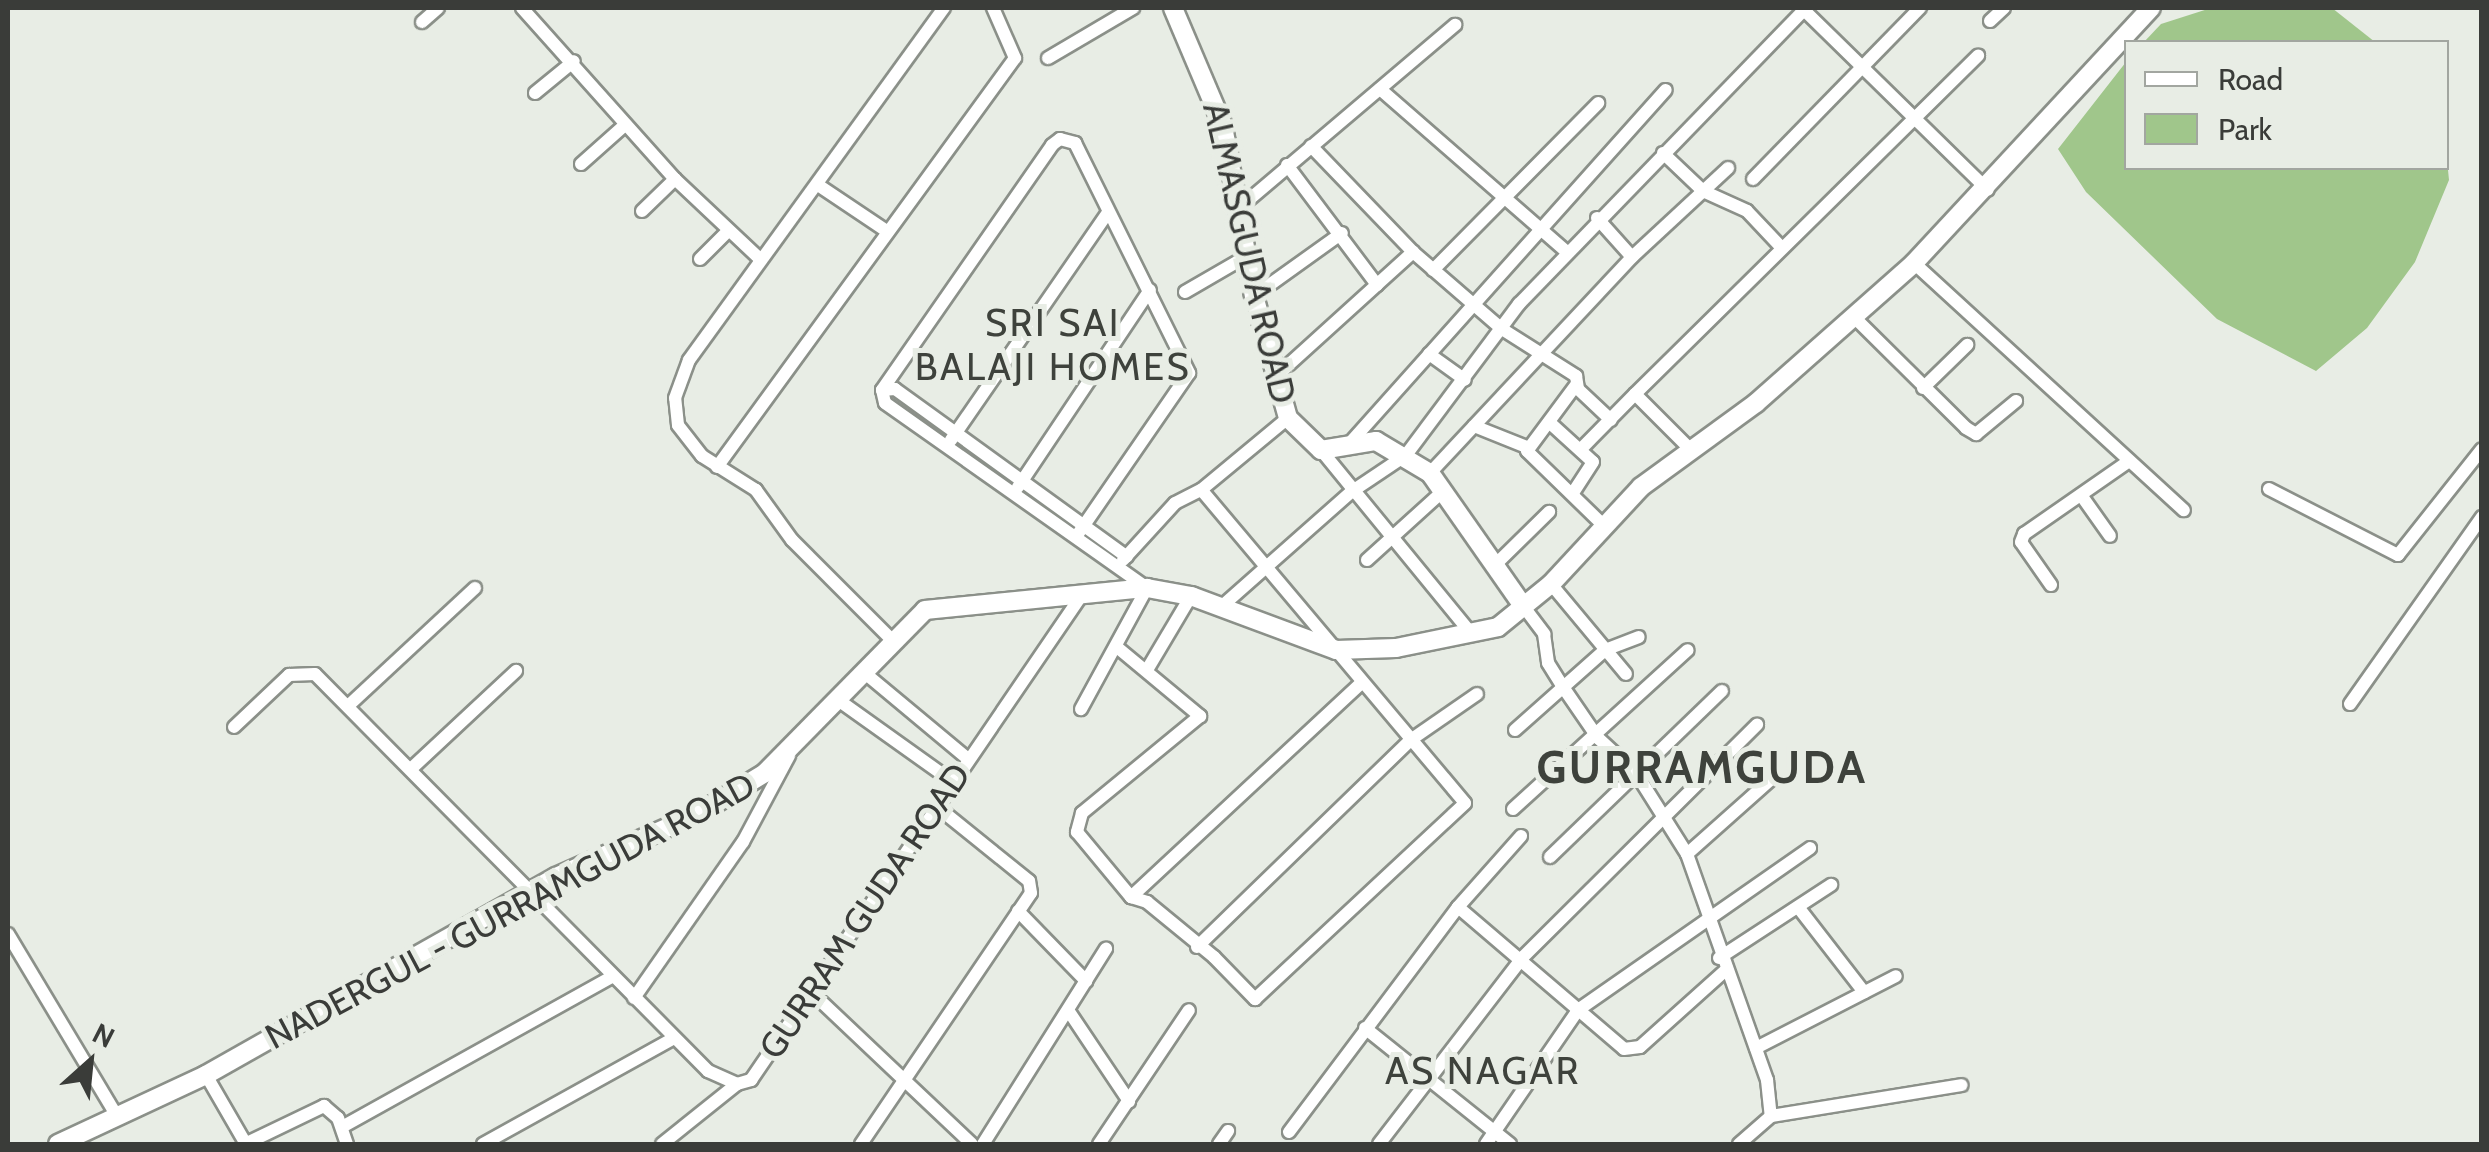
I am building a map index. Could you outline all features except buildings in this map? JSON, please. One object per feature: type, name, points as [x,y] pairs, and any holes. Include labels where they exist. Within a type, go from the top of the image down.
[{"type":"main road","name":"ALMASGUDA ROAD","points":[[1174,8],[1223,126],[1254,296],[1274,378],[1288,418],[1321,450]]},
{"type":"main road","name":"NADERGUL - GURRAMGUDA ROAD","points":[[58,1144],[206,1075],[529,895],[696,815],[765,773],[841,702],[892,640],[925,610],[947,604],[1147,588],[1190,596],[1336,650],[1396,648],[1498,627],[1551,584],[1603,526],[1690,448],[1756,403],[1914,263],[1988,190],[2151,8]]},
{"type":"main road","points":[[1321,450],[1376,441],[1406,455],[1430,474],[1524,607]]},
{"type":"street","points":[[422,22],[438,8]]},
{"type":"street","points":[[522,8],[574,61],[625,126],[675,180],[762,260]]},
{"type":"street","points":[[892,640],[792,540],[756,490],[717,467],[678,424],[678,380],[944,8]]},
{"type":"street","points":[[717,467],[1015,58],[993,8]]},
{"type":"street","points":[[1048,58],[1133,8]]},
{"type":"street","points":[[1221,607],[1351,492],[1406,455],[1502,329],[1597,218],[1806,8],[1988,190]]},
{"type":"street","points":[[1752,179],[1920,8]]},
{"type":"street","points":[[1990,21],[2004,8]]},
{"type":"street","points":[[1238,208],[1455,25]]},
{"type":"street","points":[[1582,448],[1978,56]]},
{"type":"street","points":[[535,93],[574,61]]},
{"type":"street","points":[[1380,89],[1506,198],[1537,231],[1567,252]]},
{"type":"street","points":[[1349,444],[1666,90]]},
{"type":"street","points":[[1433,270],[1598,103]]},
{"type":"street","points":[[582,164],[625,126]]},
{"type":"street","points":[[1018,487],[946,446],[885,402],[882,390],[1060,139],[1082,153],[1107,214],[1150,290],[1189,373],[1080,531]]},
{"type":"street","points":[[1311,146],[1433,270],[1502,329],[1576,376],[1576,385],[1529,448]]},
{"type":"street","points":[[1663,152],[1704,191],[1747,211],[1781,247]]},
{"type":"street","points":[[1287,165],[1342,233],[1376,286]]},
{"type":"street","points":[[1430,474],[1632,256],[1728,168]]},
{"type":"street","points":[[642,211],[675,180]]},
{"type":"street","points":[[818,185],[888,232]]},
{"type":"street","points":[[946,446],[1107,214]]},
{"type":"street","points":[[1597,218],[1632,256]]},
{"type":"street","points":[[700,259],[728,230]]},
{"type":"street","points":[[1254,296],[1342,233]]},
{"type":"street","points":[[1274,378],[1413,252]]},
{"type":"street","points":[[1185,292],[1247,256]]},
{"type":"street","points":[[1914,263],[2184,510]]},
{"type":"street","points":[[1018,487],[1150,290]]},
{"type":"street","points":[[1855,318],[1923,388],[1976,434],[2016,402]]},
{"type":"street","points":[[1923,388],[1966,345]]},
{"type":"street","points":[[1429,354],[1465,380]]},
{"type":"street","points":[[1576,385],[1611,420]]},
{"type":"street","points":[[882,390],[895,389],[956,433],[1018,487],[1122,561],[1147,588],[1082,709]]},
{"type":"street","points":[[1635,394],[1690,448]]},
{"type":"street","points":[[1122,561],[1175,503],[1201,490],[1288,418]]},
{"type":"street","points":[[1549,422],[1582,448],[1592,472],[1572,494]]},
{"type":"street","points":[[1474,426],[1529,448],[1603,526]]},
{"type":"street","points":[[2269,489],[2398,555],[2482,449]]},
{"type":"street","points":[[1321,450],[1351,492],[1471,633]]},
{"type":"street","points":[[2051,585],[2021,542],[2129,461]]},
{"type":"street","points":[[1118,648],[1200,716],[1075,824],[1132,897],[1146,902],[1255,999],[1464,803],[1201,490]]},
{"type":"street","points":[[1367,560],[1442,493]]},
{"type":"street","points":[[2081,495],[2110,536]]},
{"type":"street","points":[[1495,566],[1549,512]]},
{"type":"street","points":[[2350,704],[2482,517]]},
{"type":"street","points":[[1551,584],[1626,674]]},
{"type":"street","points":[[349,705],[475,588]]},
{"type":"street","name":"GURRAM GUDA ROAD","points":[[234,727],[289,675],[304,670],[349,705],[413,767],[529,895],[708,1071],[737,1084],[750,1080],[1081,596]]},
{"type":"street","points":[[1147,670],[1190,596]]},
{"type":"street","points":[[1524,607],[1544,634],[1548,663],[1598,738],[1636,773],[1666,815],[1687,854],[1756,1048],[1771,1116]]},
{"type":"street","points":[[1515,730],[1605,650],[1639,638]]},
{"type":"street","points":[[1513,810],[1598,738],[1688,650]]},
{"type":"street","points":[[413,767],[516,672]]},
{"type":"street","points":[[866,674],[968,759]]},
{"type":"street","points":[[1132,897],[1360,683]]},
{"type":"street","points":[[1550,857],[1722,691]]},
{"type":"street","points":[[1197,947],[1412,738],[1477,694]]},
{"type":"street","points":[[841,702],[953,782]]},
{"type":"street","points":[[1379,1144],[1523,957],[1757,725]]},
{"type":"street","points":[[634,998],[743,842],[795,744]]},
{"type":"street","points":[[1687,854],[1770,780]]},
{"type":"street","points":[[861,1144],[1031,892],[1029,881],[936,806]]},
{"type":"street","points":[[1289,1132],[1458,907],[1521,836]]},
{"type":"street","points":[[1491,1139],[1578,1010],[1709,914],[1810,848]]},
{"type":"street","points":[[1458,907],[1523,957],[1624,1049],[1640,1047],[1723,964],[1831,885]]},
{"type":"street","points":[[1798,907],[1864,992]]},
{"type":"street","points":[[1018,912],[1086,981]]},
{"type":"street","points":[[8,934],[116,1116]]},
{"type":"street","points":[[982,1144],[1106,949]]},
{"type":"street","points":[[342,1127],[613,976]]},
{"type":"street","points":[[1756,1048],[1896,976]]},
{"type":"street","points":[[809,990],[972,1144]]},
{"type":"street","points":[[1068,1010],[1129,1100]]},
{"type":"street","points":[[1100,1144],[1189,1010]]},
{"type":"street","points":[[1365,1028],[1491,1139],[1510,1144]]},
{"type":"street","points":[[484,1144],[674,1038]]},
{"type":"street","points":[[206,1075],[246,1144],[318,1106],[334,1111],[348,1144]]},
{"type":"street","points":[[662,1144],[737,1084]]},
{"type":"street","points":[[1740,1144],[1771,1116],[1962,1084]]},
{"type":"street","points":[[1219,1144],[1228,1131]]},
{"type":"green space","points":[[2211,8],[2332,8],[2372,40],[2146,40],[2161,24]]},
{"type":"green space","points":[[2124,65],[2124,170],[2448,170],[2449,180],[2415,262],[2367,328],[2316,371],[2217,319],[2086,192],[2058,149]]},
{"type":"district","name":"SRI SAI BALAJI HOMES","points":[[1053,344]]},
{"type":"district","name":"GURRAMGUDA","points":[[1702,768]]},
{"type":"district","name":"AS NAGAR","points":[[1483,1071]]}]
